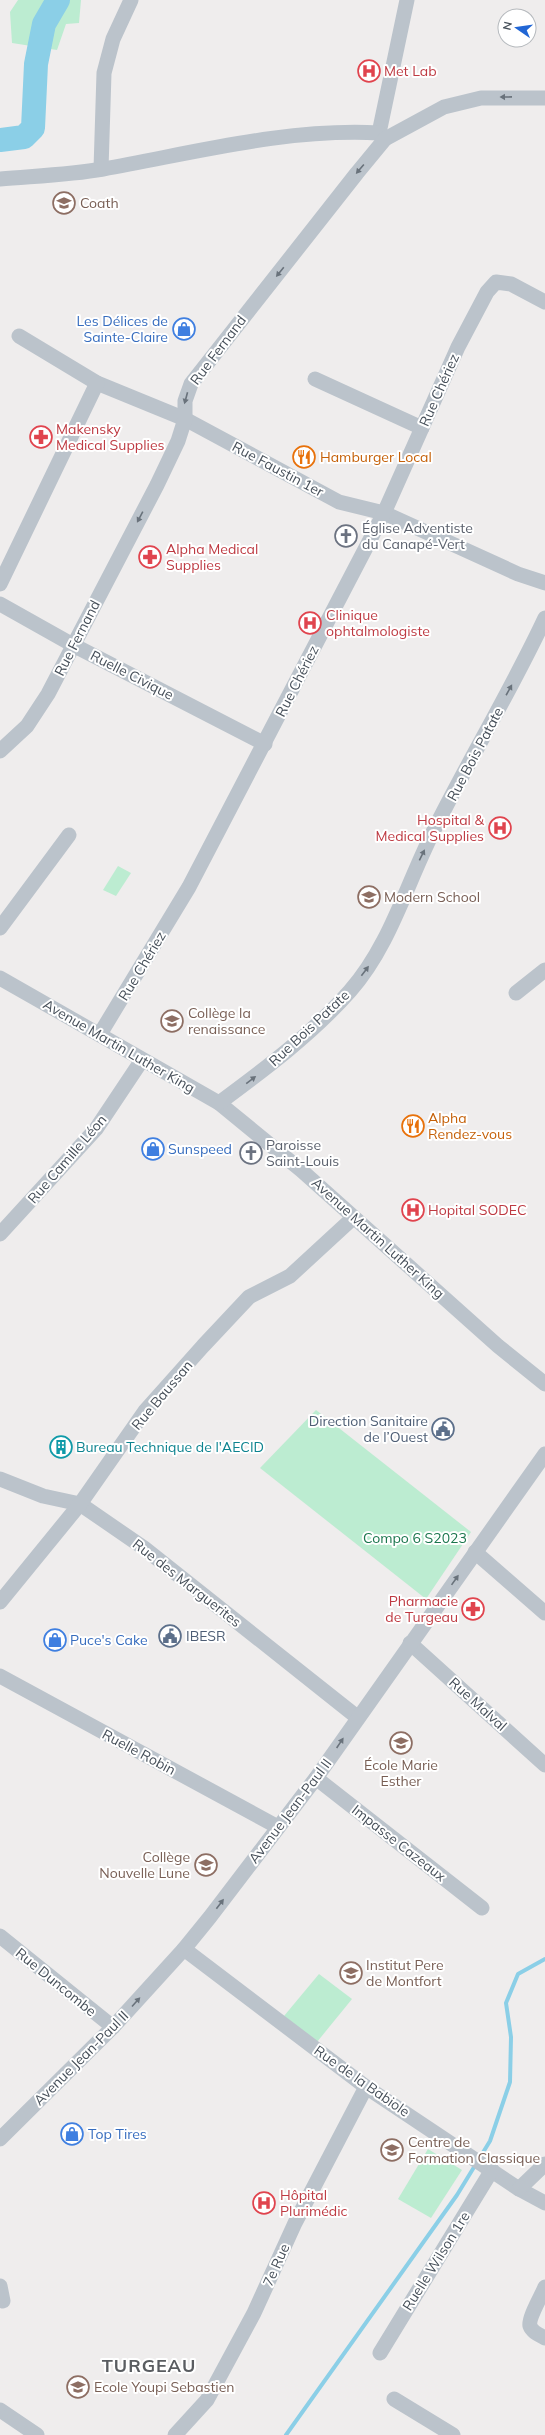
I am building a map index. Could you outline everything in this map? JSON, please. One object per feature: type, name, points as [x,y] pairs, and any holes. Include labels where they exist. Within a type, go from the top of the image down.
[{"type":"street","points":[[101,169],[104,73],[114,39],[131,0]]},
{"type":"street","points":[[0,179],[101,169],[247,142],[338,131],[382,136],[407,0]]},
{"type":"street","name":"Rue Fernand","points":[[0,751],[28,726],[48,694],[157,485],[178,440],[185,419],[185,401],[191,384],[382,136],[444,107],[476,99],[507,97],[545,98]]},
{"type":"street","name":"Rue Chériez","points":[[100,1034],[189,887],[264,744],[384,513],[458,347],[487,292],[496,282],[511,284],[545,302]]},
{"type":"street","name":"Rue Faustin 1er","points":[[19,336],[97,383],[185,419],[339,502],[384,513],[518,574],[545,583]]},
{"type":"street","points":[[315,378],[422,428]]},
{"type":"street","points":[[0,584],[97,383]]},
{"type":"street","name":"Ruelle Civique","points":[[0,604],[73,645],[264,744]]},
{"type":"street","name":"Rue Bois Patate","points":[[219,1103],[294,1044],[350,991],[370,964],[433,833],[526,658],[545,618]]},
{"type":"street","points":[[0,928],[69,835]]},
{"type":"street","points":[[516,993],[545,970]]},
{"type":"street","name":"Avenue Martin Luther King","points":[[0,978],[219,1103],[301,1170],[498,1346],[545,1384]]},
{"type":"street","name":"Rue Camille Léon","points":[[0,1234],[96,1129],[142,1060]]},
{"type":"street","name":"Rue Baussan","points":[[0,1602],[80,1504],[145,1411],[249,1297],[290,1276],[353,1218]]},
{"type":"street","name":"Avenue Jean-Paul II","points":[[0,2139],[113,2027],[184,1949],[316,1778],[357,1717],[545,1454]]},
{"type":"street","name":"Rue des Marguerites","points":[[0,1480],[43,1496],[80,1504],[144,1548],[357,1717]]},
{"type":"street","points":[[475,1552],[545,1613]]},
{"type":"street","name":"Rue Malval","points":[[410,1643],[545,1764]]},
{"type":"street","name":"Ruelle Robin","points":[[0,1676],[278,1827]]},
{"type":"street","name":"Impasse Cazeaux","points":[[316,1778],[482,1908]]},
{"type":"street","name":"Rue Duncombe","points":[[0,1936],[113,2027]]},
{"type":"street","name":"Rue de la Babiole","points":[[184,1949],[366,2087],[472,2156],[519,2189],[545,2203]]},
{"type":"street","name":"7e Rue","points":[[175,2435],[208,2400],[254,2313],[295,2223],[366,2087]]},
{"type":"street","points":[[519,2189],[545,2164]]},
{"type":"street","name":"Ruelle Wilson 1re","points":[[380,2353],[488,2167]]},
{"type":"street","points":[[0,2286],[3,2301]]},
{"type":"street","points":[[545,2287],[531,2319],[530,2326],[534,2331],[545,2338]]},
{"type":"street","points":[[394,2398],[453,2435]]},
{"type":"street","points":[[0,2410],[37,2435]]},
{"type":"green space","points":[[18,0],[81,0],[79,23],[66,24],[57,50],[12,43],[10,12]]},
{"type":"green space","points":[[118,866],[131,873],[116,896],[103,890]]},
{"type":"green space","name":"Compo 6 S2023","points":[[316,1410],[471,1532],[426,1599],[260,1468]]},
{"type":"green space","points":[[319,1974],[352,1999],[317,2042],[284,2016]]},
{"type":"green space","points":[[428,2149],[462,2170],[431,2218],[398,2199]]},
{"type":"waterway","points":[[0,140],[24,137],[33,128],[36,64],[44,24],[58,0]]},
{"type":"waterway","points":[[286,2435],[457,2195],[490,2141],[510,2082],[511,2037],[506,2003],[518,1974],[545,1959]]},
{"type":"place","name":"Met Lab","points":[[369,71]]},
{"type":"place","name":"Coath","points":[[64,203]]},
{"type":"place","name":"Les Délices de Sainte-Claire","points":[[184,329]]},
{"type":"place","name":"Makensky Medical Supplies","points":[[41,437]]},
{"type":"place","name":"Hamburger Local","points":[[304,457]]},
{"type":"place","name":"Église Adventiste du Canapé-Vert","points":[[346,536]]},
{"type":"place","name":"Alpha Medical Supplies","points":[[150,557]]},
{"type":"place","name":"Clinique ophtalmologiste","points":[[310,623]]},
{"type":"place","name":"Hospital & Medical Supplies","points":[[500,828]]},
{"type":"place","name":"Modern School","points":[[369,897]]},
{"type":"place","name":"Collège la renaissance","points":[[172,1021]]},
{"type":"place","name":"Alpha Rendez-vous","points":[[413,1126]]},
{"type":"place","name":"Sunspeed","points":[[153,1149]]},
{"type":"place","name":"Paroisse Saint-Louis","points":[[251,1153]]},
{"type":"place","name":"Hopital SODEC","points":[[413,1210]]},
{"type":"place","name":"Direction Sanitaire de l’Ouest","points":[[443,1429]]},
{"type":"place","name":"Bureau Technique de l'AECID","points":[[61,1447]]},
{"type":"place","name":"Pharmacie de Turgeau","points":[[473,1609]]},
{"type":"place","name":"IBESR","points":[[170,1636]]},
{"type":"place","name":"Puce's Cake","points":[[55,1640]]},
{"type":"place","name":"École Marie Esther","points":[[401,1743]]},
{"type":"place","name":"Collège Nouvelle Lune","points":[[206,1865]]},
{"type":"place","name":"Institut Pere de Montfort","points":[[351,1973]]},
{"type":"place","name":"Top Tires","points":[[72,2134]]},
{"type":"place","name":"Centre de Formation Classique","points":[[392,2150]]},
{"type":"place","name":"Hôpital Plurimédic","points":[[264,2203]]},
{"type":"place","name":"Ecole Youpi Sebastien","points":[[78,2387]]},
{"type":"district","name":"TURGEAU","points":[[149,2366]]}]
